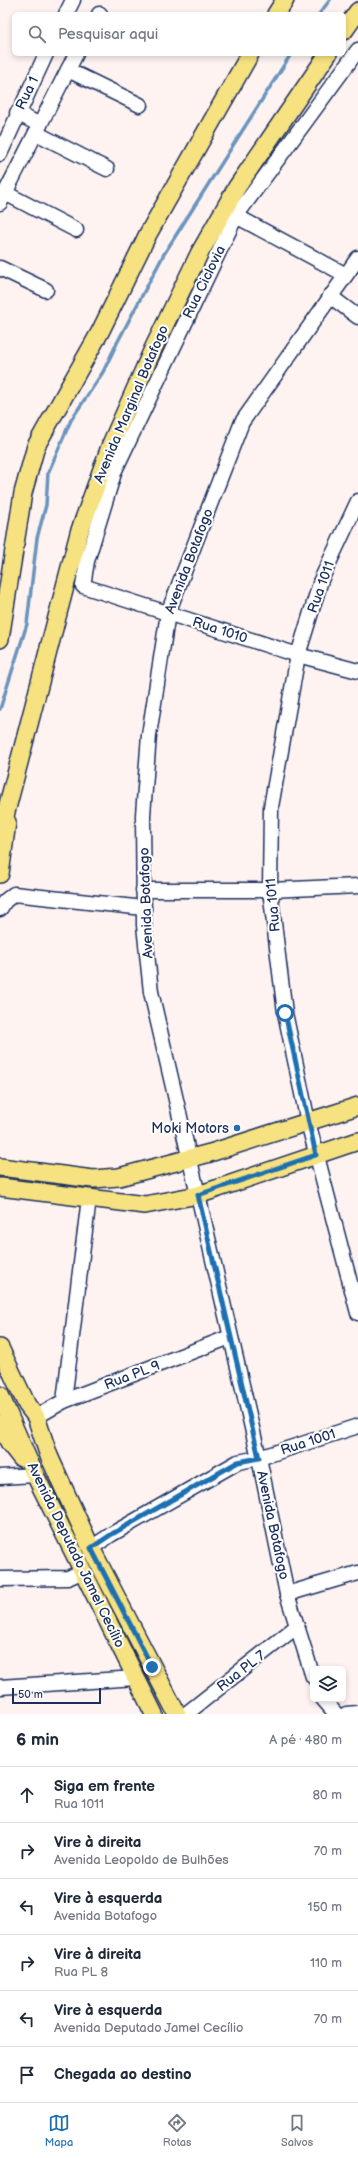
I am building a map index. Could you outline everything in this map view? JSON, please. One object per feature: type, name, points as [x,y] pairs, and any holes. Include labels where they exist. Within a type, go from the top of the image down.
[{"type":"main road","points":[[277,12],[285,0]]},
{"type":"main road","points":[[346,28],[358,11]]},
{"type":"main road","points":[[0,639],[23,493],[36,446],[100,332],[148,234],[249,56]]},
{"type":"main road","name":"Avenida Marginal Botafogo","points":[[0,835],[10,803],[79,533],[110,444],[153,348],[199,254],[237,186],[327,56]]},
{"type":"main road","points":[[0,874],[10,803]]},
{"type":"main road","points":[[0,1167],[92,1179],[119,1177],[189,1158],[358,1106]]},
{"type":"main road","points":[[0,1188],[145,1205],[198,1195],[358,1141]]},
{"type":"main road","name":"Avenida Deputado Jamel Cecílio","points":[[0,1348],[27,1404],[36,1417],[49,1456],[91,1548],[177,1714]]},
{"type":"main road","name":"Avenida Deputado Jamel Cecílio","points":[[0,1372],[10,1417],[49,1456]]},
{"type":"main road","name":"Avenida Deputado Jamel Cecílio","points":[[0,1395],[35,1475],[154,1714]]},
{"type":"street","points":[[67,12],[73,0]]},
{"type":"street","name":"Rua Ciclovia","points":[[83,586],[87,561],[115,470],[236,216],[358,50]]},
{"type":"street","name":"Rua 1","points":[[0,154],[17,113],[45,56]]},
{"type":"street","points":[[75,56],[2,198],[76,230]]},
{"type":"street","points":[[68,70],[140,105]]},
{"type":"street","points":[[17,113],[38,129],[107,169]]},
{"type":"street","points":[[236,216],[346,275]]},
{"type":"street","name":"Avenida Botafogo","points":[[310,1668],[287,1594],[259,1458],[151,992],[144,925],[143,815],[149,735],[168,613],[242,422],[358,258]]},
{"type":"street","points":[[0,268],[46,290]]},
{"type":"street","points":[[330,296],[358,316]]},
{"type":"street","name":"Rua 1011","points":[[358,500],[321,580],[298,655],[271,807],[270,890],[285,1013],[316,1155],[358,1313]]},
{"type":"street","name":"Rua 1010","points":[[83,586],[298,655],[358,671]]},
{"type":"street","points":[[143,890],[270,890],[358,886]]},
{"type":"street","points":[[0,909],[5,901],[14,894],[144,908]]},
{"type":"street","points":[[64,1401],[89,1198]]},
{"type":"street","name":"Rua PL 9","points":[[36,1417],[64,1401],[230,1337]]},
{"type":"street","name":"Rua 1001","points":[[91,1548],[112,1534],[238,1462],[259,1458],[358,1426]]},
{"type":"street","points":[[0,1477],[35,1475]]},
{"type":"street","points":[[0,1579],[68,1578],[83,1571]]},
{"type":"street","points":[[287,1594],[358,1573]]},
{"type":"street","name":"Rua PL 7","points":[[186,1714],[296,1627]]},
{"type":"street","points":[[0,1687],[136,1678]]},
{"type":"street","points":[[326,1702],[336,1714]]},
{"type":"street","points":[[346,1714],[358,1713]]},
{"type":"waterway","points":[[321,12],[330,0]]},
{"type":"waterway","points":[[0,709],[27,624],[37,538],[46,505],[48,473],[71,420],[103,372],[164,254],[290,56]]},
{"type":"place","name":"Moki Motors","points":[[237,1128]]},
{"type":"route","points":[[152,1667],[91,1548],[112,1534],[238,1462],[259,1458],[198,1195],[316,1155],[285,1013]]}]
